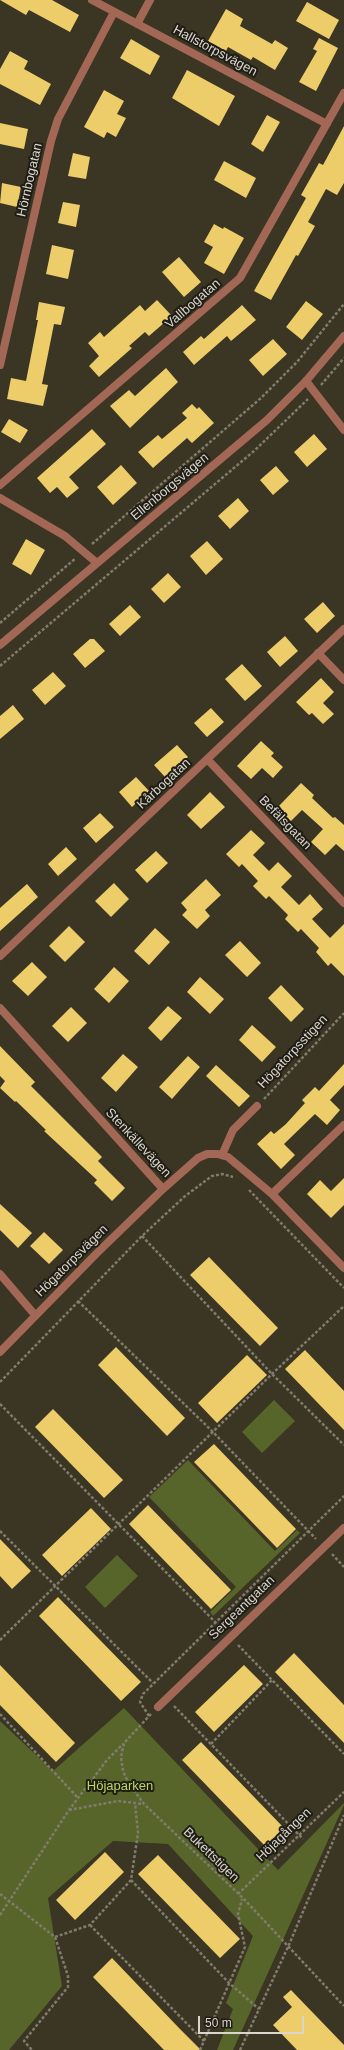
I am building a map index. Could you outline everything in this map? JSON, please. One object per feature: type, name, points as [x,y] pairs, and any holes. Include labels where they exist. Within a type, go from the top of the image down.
[{"type":"street","name":"Hallstorpsvägen","points":[[92,0],[327,124]]},
{"type":"street","points":[[137,24],[150,0]]},
{"type":"street","name":"Hörnbogatan","points":[[0,365],[51,141],[58,119],[114,12]]},
{"type":"street","name":"Vallbogatan","points":[[0,485],[240,278],[344,93]]},
{"type":"street","name":"Ellenborgsvägen","points":[[0,645],[261,425],[306,381],[344,336]]},
{"type":"street","points":[[306,381],[344,430]]},
{"type":"street","points":[[0,498],[65,536],[84,550],[97,563]]},
{"type":"street","name":"Kårbogatan","points":[[0,956],[208,760],[344,629]]},
{"type":"street","points":[[318,653],[344,680]]},
{"type":"street","name":"Befälsgatan","points":[[208,760],[344,903]]},
{"type":"street","name":"Stenkällevägen","points":[[0,1008],[163,1189],[198,1158],[207,1154],[222,1155]]},
{"type":"street","points":[[257,1106],[233,1130],[222,1155],[234,1161],[272,1194],[344,1268]]},
{"type":"street","points":[[272,1194],[344,1125]]},
{"type":"street","name":"Högatorpsvägen","points":[[0,1352],[35,1315],[163,1189]]},
{"type":"street","points":[[0,1274],[35,1315]]},
{"type":"street","name":"Sergeantgatan","points":[[158,1707],[344,1528]]},
{"type":"path","points":[[0,623],[261,398],[297,362],[344,304]]},
{"type":"path","points":[[0,666],[254,451],[290,418],[344,358]]},
{"type":"path","name":"Högatorpsstigen","points":[[257,1106],[344,1013]]},
{"type":"path","points":[[0,1382],[142,1236],[184,1197],[212,1176],[222,1174],[232,1176],[236,1179]]},
{"type":"path","points":[[246,1188],[344,1288]]},
{"type":"path","points":[[142,1236],[272,1374],[344,1445]]},
{"type":"path","points":[[78,1301],[213,1432],[344,1567]]},
{"type":"path","points":[[0,1640],[56,1587],[118,1524],[272,1374],[344,1306]]},
{"type":"path","points":[[0,1404],[344,1754]]},
{"type":"path","points":[[149,1716],[140,1702],[143,1694],[344,1496]]},
{"type":"path","points":[[0,1531],[153,1683]]},
{"type":"path","points":[[211,1744],[272,1680]]},
{"type":"path","points":[[166,1698],[303,1839]]},
{"type":"path","points":[[0,1915],[78,1798],[107,1760],[158,1707]]},
{"type":"path","points":[[0,1714],[78,1798]]},
{"type":"path","name":"Bukettstigen","points":[[124,1743],[121,1757],[123,1770],[129,1784],[144,1804],[243,1898],[344,2006]]},
{"type":"path","name":"Höjagången","points":[[238,1894],[298,1834],[344,1792]]},
{"type":"path","points":[[69,1810],[118,1801],[144,1804]]},
{"type":"path","points":[[55,1937],[90,1925],[131,1880],[138,1833],[135,1803]]},
{"type":"path","points":[[240,2050],[288,1947],[344,1815]]},
{"type":"path","points":[[131,1880],[229,1983],[259,2009]]},
{"type":"path","points":[[0,1894],[55,1937],[68,1976],[68,1987],[24,2040],[32,2050]]},
{"type":"path","points":[[200,2050],[245,1947],[238,1914],[243,1898]]},
{"type":"path","points":[[90,1925],[204,2041]]},
{"type":"green space","points":[[274,1400],[295,1421],[262,1453],[242,1432]]},
{"type":"green space","points":[[188,1460],[275,1551],[297,1530],[300,1533],[213,1616],[210,1612],[236,1587],[149,1497]]},
{"type":"green space","points":[[117,1555],[138,1576],[105,1608],[85,1587]]},
{"type":"green space","name":"Höjaparken","points":[[124,1708],[278,1870],[344,1803],[344,1805],[233,2050],[217,2050],[233,2009],[226,2003],[253,1936],[168,1844],[113,1841],[48,1898],[62,1986],[9,2050],[0,2050],[0,1721],[53,1771]]},
{"type":"building","points":[[0,0],[52,0],[79,15],[70,32],[29,10],[26,15]]},
{"type":"building","points":[[307,2],[339,20],[329,39],[296,21]]},
{"type":"building","points":[[226,9],[243,19],[240,26],[272,44],[275,40],[288,48],[275,70],[253,57],[251,60],[228,47],[226,51],[208,41]]},
{"type":"building","points":[[319,38],[338,48],[316,91],[299,82],[317,51],[313,49]]},
{"type":"building","points":[[131,39],[160,56],[150,75],[120,58]]},
{"type":"building","points":[[10,51],[28,61],[24,69],[51,84],[40,105],[0,84],[0,69]]},
{"type":"building","points":[[187,70],[235,96],[219,126],[172,98]]},
{"type":"building","points":[[104,90],[124,101],[117,114],[126,118],[116,137],[107,132],[104,138],[84,127]]},
{"type":"building","points":[[267,115],[280,122],[263,152],[251,144]]},
{"type":"building","points":[[0,123],[28,129],[24,149],[0,144]]},
{"type":"building","points":[[344,126],[344,183],[337,195],[326,189],[308,222],[315,226],[298,256],[296,255],[271,300],[254,291],[306,198],[301,195],[319,163],[323,165]]},
{"type":"building","points":[[73,153],[90,157],[86,179],[68,176]]},
{"type":"building","points":[[224,161],[256,178],[246,198],[214,180]]},
{"type":"building","points":[[2,183],[21,187],[17,207],[0,203]]},
{"type":"building","points":[[63,202],[80,205],[76,227],[58,223]]},
{"type":"building","points":[[214,224],[223,229],[224,227],[244,238],[224,274],[204,263],[213,247],[204,242]]},
{"type":"building","points":[[52,245],[74,250],[68,279],[46,274]]},
{"type":"building","points":[[179,257],[201,282],[184,297],[162,272]]},
{"type":"building","points":[[157,300],[172,316],[149,336],[145,332],[129,346],[132,348],[99,377],[89,366],[99,356],[88,343],[100,332],[104,337],[140,305],[145,311]]},
{"type":"building","points":[[306,301],[323,314],[302,340],[286,327]]},
{"type":"building","points":[[39,302],[65,307],[61,325],[54,324],[42,384],[48,385],[43,406],[7,399],[11,378],[26,381],[38,320],[36,320]]},
{"type":"building","points":[[242,305],[256,320],[231,341],[227,336],[194,365],[183,352],[201,336],[204,339]]},
{"type":"building","points":[[273,339],[287,354],[263,376],[249,360]]},
{"type":"building","points":[[166,368],[178,382],[130,428],[110,406],[129,390],[135,396]]},
{"type":"building","points":[[192,404],[197,409],[199,407],[214,423],[192,443],[187,438],[153,468],[138,452],[158,435],[162,439],[187,418],[182,413]]},
{"type":"building","points":[[9,419],[28,430],[20,443],[1,432]]},
{"type":"building","points":[[92,429],[106,444],[69,477],[79,488],[67,498],[57,487],[50,493],[37,478]]},
{"type":"building","points":[[314,434],[327,449],[307,467],[294,452]]},
{"type":"building","points":[[121,465],[137,483],[113,505],[97,487]]},
{"type":"building","points":[[276,466],[289,481],[273,495],[260,480]]},
{"type":"building","points":[[238,498],[249,511],[230,529],[218,516]]},
{"type":"building","points":[[26,539],[45,550],[31,575],[12,564]]},
{"type":"building","points":[[207,541],[223,559],[206,575],[190,556]]},
{"type":"building","points":[[168,573],[181,587],[164,603],[151,589]]},
{"type":"building","points":[[323,602],[335,616],[317,633],[304,619]]},
{"type":"building","points":[[130,605],[141,617],[120,636],[109,624]]},
{"type":"building","points":[[285,636],[298,651],[280,667],[267,652]]},
{"type":"building","points":[[90,639],[94,639],[105,651],[85,668],[73,654]]},
{"type":"building","points":[[242,664],[262,686],[245,701],[225,679]]},
{"type":"building","points":[[53,672],[66,686],[45,705],[32,690]]},
{"type":"building","points":[[321,678],[334,692],[323,703],[334,714],[323,724],[312,713],[309,715],[296,702]]},
{"type":"building","points":[[13,705],[24,719],[0,739],[0,716]]},
{"type":"building","points":[[211,708],[224,722],[207,737],[194,723]]},
{"type":"building","points":[[261,741],[274,753],[271,756],[283,767],[273,778],[262,768],[251,779],[237,766]]},
{"type":"building","points":[[177,745],[188,757],[165,777],[154,765]]},
{"type":"building","points":[[136,777],[149,791],[132,807],[119,792]]},
{"type":"building","points":[[301,783],[314,795],[312,798],[333,818],[335,817],[344,825],[344,851],[336,844],[325,855],[311,842],[323,829],[302,810],[291,821],[277,808]]},
{"type":"building","points":[[210,792],[225,807],[201,829],[187,815]]},
{"type":"building","points":[[100,813],[114,827],[96,843],[83,828]]},
{"type":"building","points":[[251,830],[265,843],[253,855],[269,871],[278,862],[292,876],[281,887],[299,905],[310,894],[323,909],[312,919],[330,938],[344,924],[344,976],[331,963],[328,966],[316,952],[319,948],[301,929],[298,932],[285,919],[288,915],[269,896],[266,899],[253,886],[258,881],[242,864],[239,867],[226,854]]},
{"type":"building","points":[[66,847],[77,859],[58,876],[48,864]]},
{"type":"building","points":[[156,851],[168,863],[147,883],[135,870]]},
{"type":"building","points":[[206,879],[221,895],[205,910],[210,916],[197,929],[182,915],[187,910],[181,903]]},
{"type":"building","points":[[114,883],[129,899],[111,917],[95,901]]},
{"type":"building","points":[[27,884],[38,897],[0,931],[0,908]]},
{"type":"building","points":[[69,926],[85,942],[65,962],[49,946]]},
{"type":"building","points":[[155,928],[170,942],[149,965],[134,951]]},
{"type":"building","points":[[240,941],[261,963],[247,977],[225,955]]},
{"type":"building","points":[[32,962],[47,977],[28,996],[12,981]]},
{"type":"building","points":[[114,967],[129,981],[109,1003],[94,989]]},
{"type":"building","points":[[200,977],[224,999],[210,1014],[187,992]]},
{"type":"building","points":[[281,985],[304,1009],[291,1022],[268,998]]},
{"type":"building","points":[[168,1006],[182,1018],[161,1041],[148,1028]]},
{"type":"building","points":[[71,1007],[87,1023],[68,1042],[52,1026]]},
{"type":"building","points":[[252,1025],[276,1047],[262,1062],[239,1040]]},
{"type":"building","points":[[0,1046],[35,1082],[31,1086],[102,1157],[98,1161],[125,1188],[112,1201],[94,1183],[97,1180],[44,1131],[46,1130],[16,1101],[15,1102],[0,1088],[5,1081],[0,1076]]},
{"type":"building","points":[[123,1054],[138,1067],[116,1092],[101,1078]]},
{"type":"building","points":[[188,1056],[200,1067],[172,1099],[159,1087]]},
{"type":"building","points":[[344,1064],[344,1085],[330,1100],[340,1110],[327,1125],[315,1114],[284,1144],[295,1155],[281,1169],[257,1144],[271,1131],[274,1134],[286,1124],[305,1103],[302,1100],[315,1087],[319,1091]]},
{"type":"building","points":[[216,1065],[250,1096],[239,1107],[206,1076]]},
{"type":"building","points":[[344,1178],[344,1205],[331,1218],[307,1194],[320,1180],[331,1191]]},
{"type":"building","points":[[0,1204],[32,1233],[18,1248],[0,1230]]},
{"type":"building","points":[[44,1232],[63,1250],[49,1264],[30,1246]]},
{"type":"building","points":[[209,1257],[278,1328],[260,1346],[190,1275]]},
{"type":"building","points":[[116,1347],[185,1418],[167,1436],[98,1365]]},
{"type":"building","points":[[305,1350],[344,1391],[344,1430],[285,1369]]},
{"type":"building","points":[[247,1355],[267,1375],[217,1423],[198,1403]]},
{"type":"building","points":[[53,1409],[123,1480],[104,1498],[35,1427]]},
{"type":"building","points":[[214,1444],[296,1529],[277,1548],[194,1462]]},
{"type":"building","points":[[148,1505],[231,1590],[211,1609],[129,1524]]},
{"type":"building","points":[[91,1508],[111,1529],[62,1576],[42,1555]]},
{"type":"building","points":[[0,1539],[31,1571],[12,1589],[0,1576]]},
{"type":"building","points":[[58,1597],[141,1682],[121,1701],[39,1616]]},
{"type":"building","points":[[294,1653],[344,1705],[344,1743],[275,1672]]},
{"type":"building","points":[[0,1665],[75,1743],[56,1762],[0,1705]]},
{"type":"building","points":[[244,1665],[263,1684],[214,1732],[195,1712]]},
{"type":"building","points":[[201,1742],[284,1828],[265,1846],[182,1760]]},
{"type":"building","points":[[105,1852],[124,1872],[75,1920],[56,1900]]},
{"type":"building","points":[[158,1855],[240,1939],[220,1958],[138,1874]]},
{"type":"building","points":[[112,1958],[201,2050],[164,2050],[93,1977]]},
{"type":"building","points":[[291,1990],[344,2045],[344,2050],[297,2050],[273,2025],[292,2007],[283,1997]]}]
